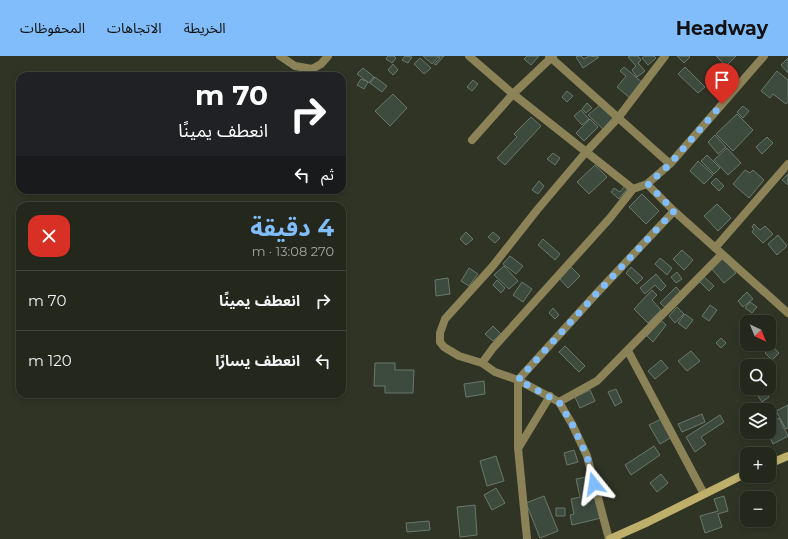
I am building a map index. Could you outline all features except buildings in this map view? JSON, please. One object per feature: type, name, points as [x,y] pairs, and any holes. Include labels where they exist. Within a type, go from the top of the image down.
[{"type":"main road","points":[[776,461],[788,456]]},
{"type":"main road","points":[[610,539],[740,476]]},
{"type":"street","points":[[280,56],[295,66],[312,69],[321,64],[328,56]]},
{"type":"street","points":[[469,56],[633,189]]},
{"type":"street","points":[[610,539],[587,456],[572,424],[559,402],[518,380],[496,372],[482,363],[459,356],[444,347],[440,342],[440,333],[445,319],[492,267],[537,210],[586,152],[618,118],[665,56]]},
{"type":"street","points":[[482,363],[493,348],[610,218],[633,189],[648,184],[670,164],[764,56]]},
{"type":"street","points":[[472,140],[514,94],[551,57],[670,164]]},
{"type":"street","points":[[715,248],[788,164]]},
{"type":"street","points":[[648,184],[674,211],[788,313]]},
{"type":"street","points":[[527,539],[518,448],[518,380],[674,211]]},
{"type":"street","points":[[559,402],[597,381],[722,254]]},
{"type":"street","points":[[628,351],[704,494]]},
{"type":"street","points":[[518,448],[550,396]]},
{"type":"route","points":[[594,484],[587,456],[572,424],[559,402],[518,380],[674,211],[648,184],[670,164],[722,104]]}]
